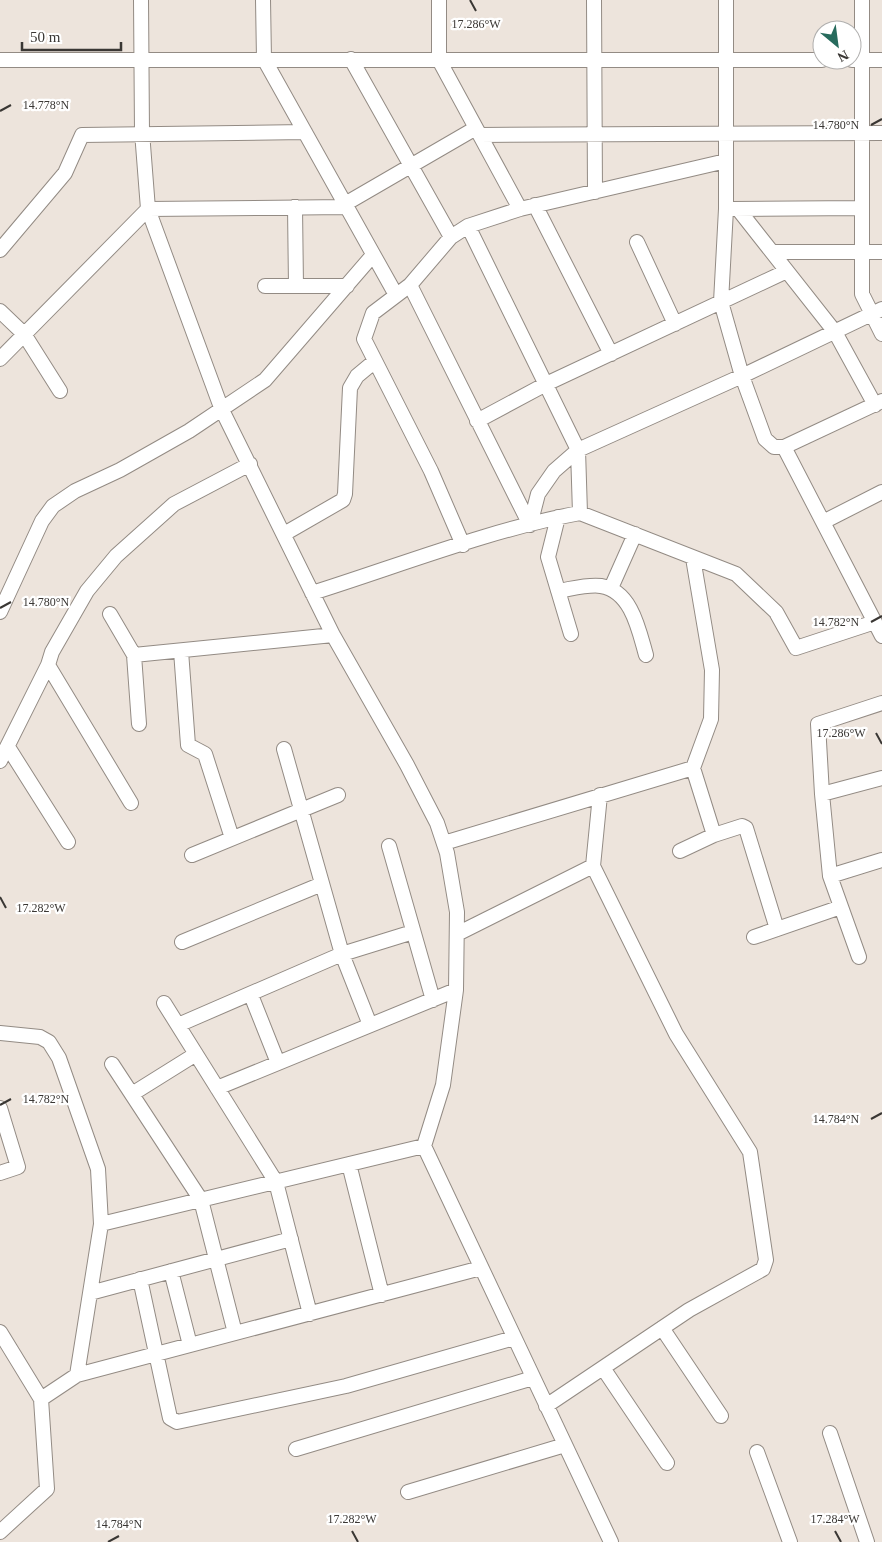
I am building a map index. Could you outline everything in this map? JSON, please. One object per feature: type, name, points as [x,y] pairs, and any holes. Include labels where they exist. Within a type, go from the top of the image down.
[{"type":"street","points":[[142,0],[142,132],[148,209],[222,410],[333,635],[407,765],[437,824],[444,843],[457,912],[456,990],[443,1085],[424,1146],[611,1542]]},
{"type":"street","points":[[264,0],[264,59],[396,295]]},
{"type":"street","points":[[439,0],[439,60],[520,209]]},
{"type":"street","points":[[594,0],[595,192]]},
{"type":"street","points":[[726,0],[726,161],[732,209],[721,302],[742,376],[765,439],[774,447],[784,447],[878,403],[835,332],[788,271],[732,209]]},
{"type":"street","points":[[860,20],[862,0]]},
{"type":"street","points":[[351,59],[451,237]]},
{"type":"street","points":[[0,60],[812,60]]},
{"type":"street","points":[[862,60],[882,60]]},
{"type":"street","points":[[858,70],[862,134],[862,294],[877,312],[882,334]]},
{"type":"street","points":[[0,359],[148,209],[346,205],[411,165],[478,131],[595,135],[882,134]]},
{"type":"street","points":[[0,250],[65,173],[82,134],[305,132]]},
{"type":"street","points":[[463,545],[432,471],[364,339],[373,313],[410,285],[451,237],[468,226],[535,205],[726,161]]},
{"type":"street","points":[[535,205],[610,354]]},
{"type":"street","points":[[295,207],[296,286]]},
{"type":"street","points":[[732,209],[862,208]]},
{"type":"street","points":[[468,226],[578,450],[580,513]]},
{"type":"street","points":[[637,242],[675,324]]},
{"type":"street","points":[[772,252],[882,252]]},
{"type":"street","points":[[0,612],[42,521],[53,506],[75,491],[128,465],[222,410],[265,380],[374,255]]},
{"type":"street","points":[[477,420],[546,384],[788,271]]},
{"type":"street","points":[[410,285],[530,525]]},
{"type":"street","points":[[265,286],[347,286]]},
{"type":"street","points":[[0,312],[24,334],[60,391]]},
{"type":"street","points":[[530,525],[538,494],[554,472],[578,450],[742,376],[877,312]]},
{"type":"street","points":[[284,534],[343,500],[345,494],[350,388],[357,376],[375,361]]},
{"type":"street","points":[[784,447],[882,636]]},
{"type":"street","points":[[0,761],[48,665],[52,652],[87,591],[116,556],[174,504],[250,464]]},
{"type":"street","points":[[822,522],[882,492]]},
{"type":"street","points":[[312,593],[463,545],[558,517],[580,513],[736,574],[776,612],[796,648],[875,622]]},
{"type":"street","points":[[558,517],[548,557],[571,634]]},
{"type":"street","points":[[611,588],[635,534]]},
{"type":"street","points":[[694,558],[712,680],[711,719],[693,768],[714,835]]},
{"type":"street","points":[[558,591],[599,586],[611,588],[627,602],[637,624],[646,655]]},
{"type":"street","points":[[110,614],[134,655],[139,724]]},
{"type":"street","points":[[134,655],[333,635]]},
{"type":"street","points":[[181,651],[188,745],[205,754],[232,838]]},
{"type":"street","points":[[48,665],[130,803]]},
{"type":"street","points":[[859,957],[830,876],[822,794],[818,724],[882,703]]},
{"type":"street","points":[[8,747],[68,842]]},
{"type":"street","points":[[284,749],[342,954],[370,1025]]},
{"type":"street","points":[[444,843],[693,768]]},
{"type":"street","points":[[822,794],[882,778]]},
{"type":"street","points":[[546,1406],[689,1310],[763,1269],[766,1260],[750,1152],[676,1034],[593,866],[600,795]]},
{"type":"street","points":[[192,855],[338,796]]},
{"type":"street","points":[[680,851],[714,835],[742,826],[746,828],[777,929]]},
{"type":"street","points":[[389,846],[433,1000]]},
{"type":"street","points":[[830,876],[882,860]]},
{"type":"street","points":[[456,934],[593,866]]},
{"type":"street","points":[[182,942],[322,884]]},
{"type":"street","points":[[754,937],[841,907]]},
{"type":"street","points":[[178,1025],[342,954],[413,932]]},
{"type":"street","points":[[217,1088],[456,990]]},
{"type":"street","points":[[251,995],[278,1063]]},
{"type":"street","points":[[164,1003],[276,1182],[310,1314]]},
{"type":"street","points":[[0,1033],[40,1038],[49,1042],[59,1058],[98,1169],[101,1224],[77,1375]]},
{"type":"street","points":[[132,1094],[196,1054]]},
{"type":"street","points":[[112,1064],[201,1200],[235,1333]]},
{"type":"street","points":[[0,1108],[18,1167],[0,1173]]},
{"type":"street","points":[[101,1224],[424,1146]]},
{"type":"street","points":[[349,1164],[382,1295]]},
{"type":"street","points":[[90,1293],[291,1239]]},
{"type":"street","points":[[41,1399],[77,1375],[481,1268]]},
{"type":"street","points":[[171,1271],[190,1345]]},
{"type":"street","points":[[140,1280],[158,1354],[170,1418],[177,1422],[346,1386],[514,1338]]},
{"type":"street","points":[[662,1328],[721,1416]]},
{"type":"street","points":[[0,1332],[41,1399],[47,1489],[0,1532]]},
{"type":"street","points":[[603,1368],[667,1463]]},
{"type":"street","points":[[296,1448],[533,1378]]},
{"type":"street","points":[[830,1433],[867,1542]]},
{"type":"street","points":[[408,1492],[565,1445]]},
{"type":"street","points":[[757,1452],[790,1542]]}]
